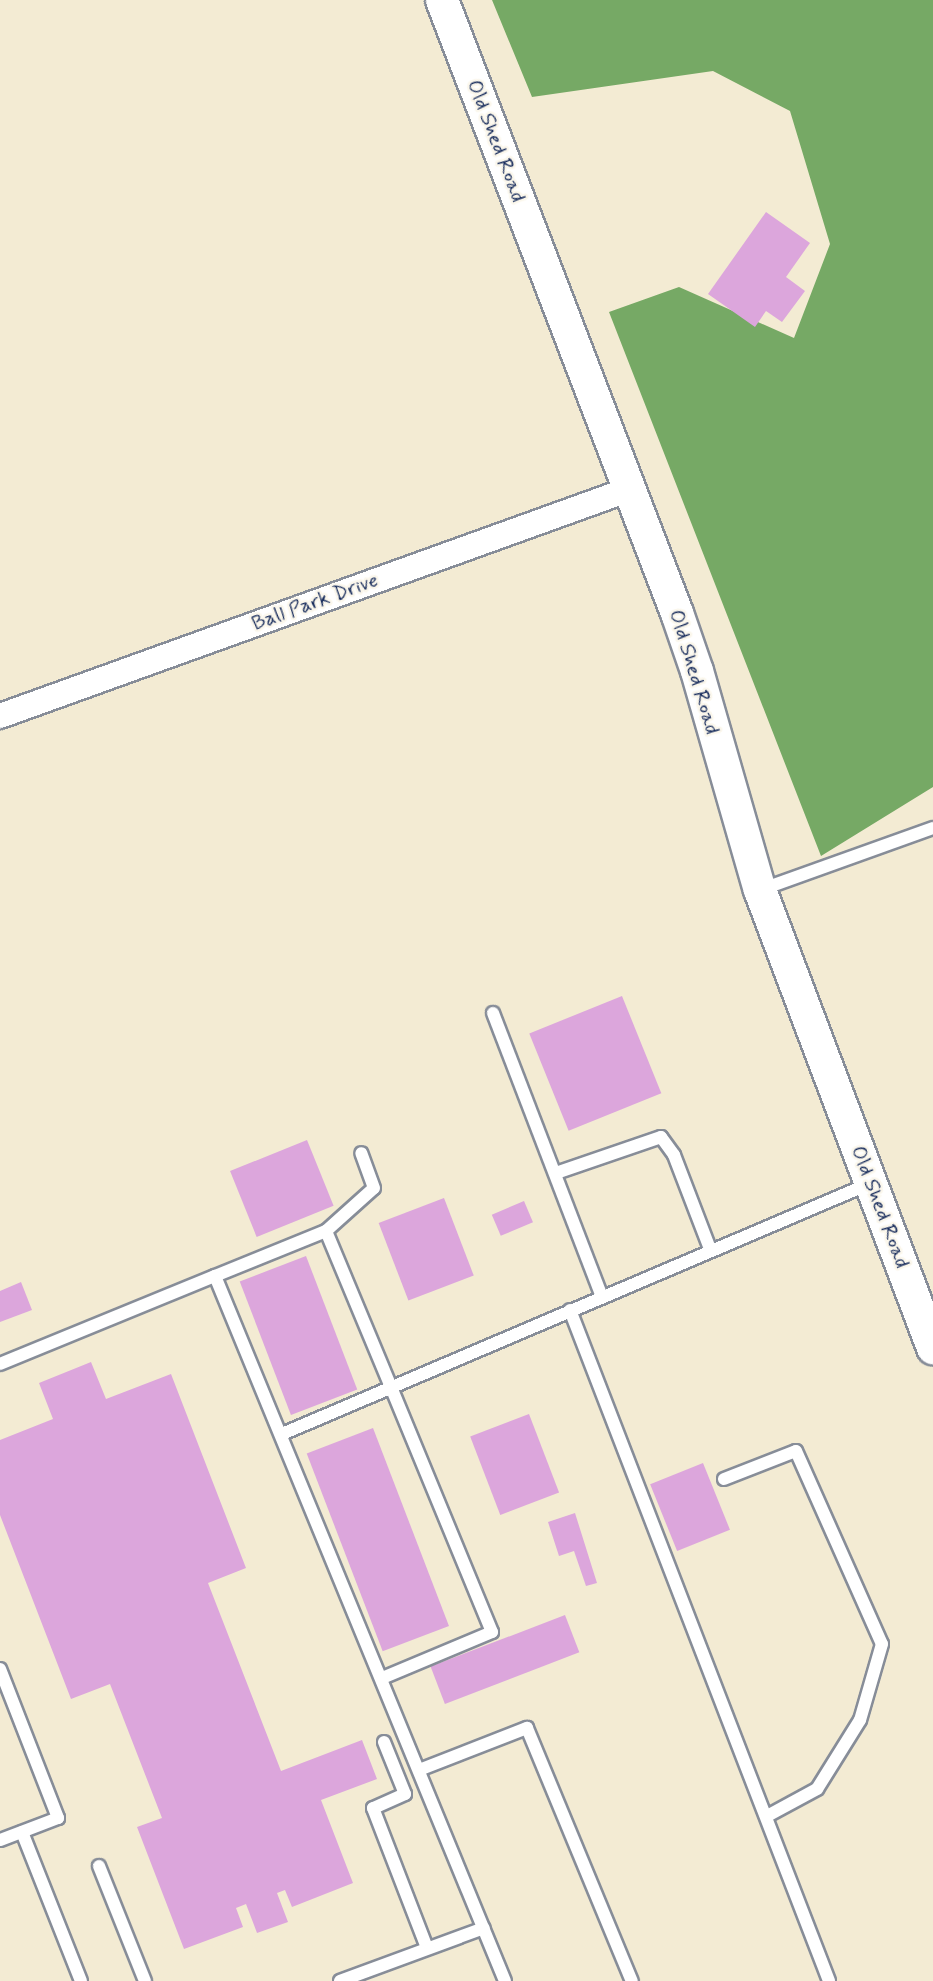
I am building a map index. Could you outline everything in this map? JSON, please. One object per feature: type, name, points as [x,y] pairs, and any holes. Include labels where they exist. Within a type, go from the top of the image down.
[{"type":"street","name":"Old Shed Road","points":[[442,0],[697,671],[760,890],[933,1348]]},
{"type":"street","name":"Ball Park Drive","points":[[0,716],[630,489]]},
{"type":"lane","points":[[760,890],[933,828]]},
{"type":"lane","points":[[493,1013],[602,1297]]},
{"type":"lane","points":[[556,1173],[662,1137],[674,1155],[710,1249]]},
{"type":"lane","points":[[0,1364],[326,1231],[374,1188],[361,1153]]},
{"type":"lane","points":[[282,1434],[871,1182]]},
{"type":"lane","points":[[326,1231],[492,1632],[382,1678]]},
{"type":"lane","points":[[215,1276],[505,1981]]},
{"type":"lane","points":[[570,1310],[829,1981]]},
{"type":"lane","points":[[724,1479],[796,1451],[882,1644],[860,1720],[817,1789],[767,1815]]},
{"type":"lane","points":[[0,1669],[58,1818],[0,1840]]},
{"type":"lane","points":[[419,1770],[527,1728],[632,1981]]},
{"type":"lane","points":[[384,1742],[405,1794],[373,1808],[427,1948]]},
{"type":"lane","points":[[22,1832],[82,1981]]},
{"type":"lane","points":[[99,1866],[145,1981]]},
{"type":"lane","points":[[340,1981],[484,1928]]},
{"type":"green space","points":[[492,0],[933,0],[933,787],[821,856],[609,312],[679,287],[794,338],[830,244],[790,111],[713,71],[532,97]]},
{"type":"building","points":[[766,212],[810,243],[786,277],[805,291],[782,322],[766,311],[755,327],[708,294]]},
{"type":"building","points":[[622,996],[661,1093],[569,1131],[529,1033]]},
{"type":"building","points":[[307,1140],[334,1206],[257,1237],[230,1171]]},
{"type":"building","points":[[444,1198],[474,1275],[408,1301],[379,1223]]},
{"type":"building","points":[[524,1201],[533,1222],[501,1236],[492,1215]]},
{"type":"building","points":[[306,1256],[357,1390],[291,1415],[240,1281]]},
{"type":"building","points":[[21,1282],[32,1310],[0,1322],[0,1291]]},
{"type":"building","points":[[91,1362],[106,1399],[171,1374],[246,1568],[208,1583],[281,1771],[362,1740],[377,1779],[321,1800],[353,1883],[292,1907],[285,1890],[277,1893],[288,1922],[257,1933],[246,1904],[236,1908],[243,1927],[184,1949],[137,1827],[162,1818],[110,1684],[71,1699],[0,1515],[0,1440],[53,1419],[39,1383]]},
{"type":"building","points":[[529,1414],[559,1492],[500,1515],[470,1437]]},
{"type":"building","points":[[373,1428],[449,1626],[383,1651],[307,1453]]},
{"type":"building","points":[[703,1463],[730,1530],[677,1551],[650,1484]]},
{"type":"building","points":[[575,1513],[597,1583],[586,1586],[574,1551],[559,1556],[548,1522]]},
{"type":"building","points":[[565,1615],[579,1652],[445,1704],[431,1667]]}]
